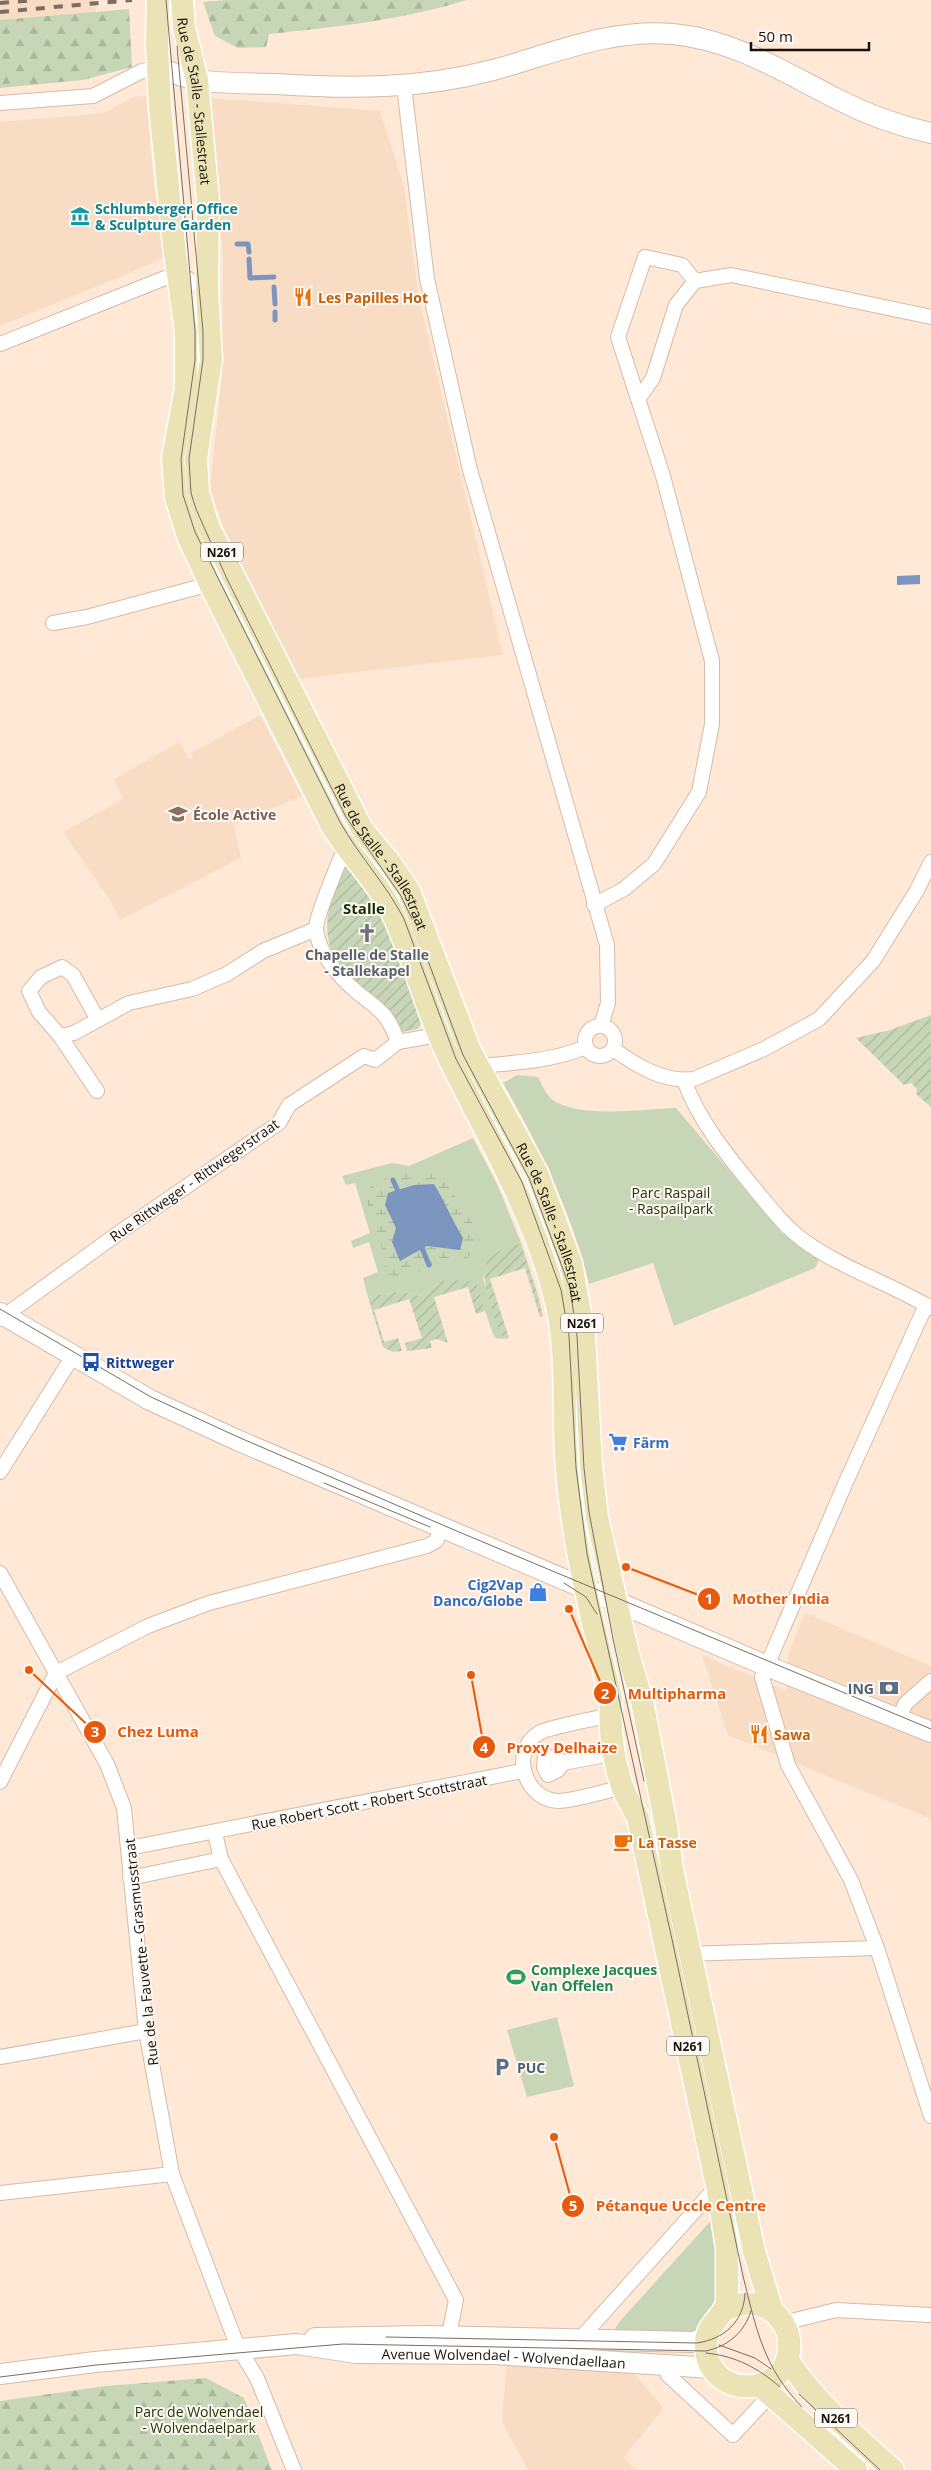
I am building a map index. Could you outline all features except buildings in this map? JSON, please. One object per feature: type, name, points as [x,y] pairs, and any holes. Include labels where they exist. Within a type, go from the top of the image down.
[{"type":"main road","name":"Rue de Stalle - Stallestraat","points":[[158,0],[208,200],[208,292],[211,359],[196,459],[198,492],[208,526],[362,830],[409,891],[470,1051],[537,1173],[571,1263],[584,1335],[591,1466],[597,1517],[615,1600]]},
{"type":"main road","name":"Rue de Stalle - Stallestraat","points":[[182,0],[184,28],[177,74],[160,107],[178,277],[186,332],[186,388],[173,458],[176,497],[188,536],[210,584],[345,847],[387,903],[438,1035],[513,1187],[547,1271],[556,1304],[562,1339],[567,1470],[574,1534],[586,1588]]},
{"type":"main road","name":"N261","points":[[586,1588],[611,1698],[605,1720],[617,1785],[638,1818],[717,2186],[729,2266],[725,2310]]},
{"type":"main road","name":"N261","points":[[615,1600],[642,1702],[666,1826],[672,1869],[754,2251],[778,2317],[789,2338],[788,2358],[806,2384],[824,2402],[834,2416],[893,2470]]},
{"type":"main road","points":[[778,2317],[762,2306],[748,2304],[725,2310],[714,2321],[707,2336],[706,2352],[712,2368],[723,2380],[733,2385],[764,2391],[777,2376],[788,2358]]},
{"type":"main road","name":"N261","points":[[764,2391],[856,2470]]},
{"type":"street","points":[[0,103],[93,96],[142,71],[305,86],[404,86],[441,82],[492,70],[609,37],[636,33],[673,34],[735,48],[839,100],[895,124],[931,134]]},
{"type":"street","points":[[404,86],[428,279],[470,470],[607,945],[608,1003],[601,1026]]},
{"type":"street","points":[[594,904],[624,889],[654,864],[699,792],[712,724],[712,662],[654,445],[618,337],[645,257],[682,265],[695,281]]},
{"type":"street","points":[[639,398],[653,378],[676,305],[695,281],[732,275],[931,318]]},
{"type":"street","points":[[0,344],[165,278],[184,276],[208,292]]},
{"type":"street","points":[[53,623],[87,617],[210,584]]},
{"type":"street","name":"Rue de Stalle - Stallestraat","points":[[316,929],[325,898],[345,847]]},
{"type":"street","points":[[613,1049],[643,1069],[684,1080],[694,1079],[764,1049],[819,1019],[873,961],[916,892],[931,862]]},
{"type":"street","points":[[60,1036],[74,1033],[129,1003],[192,989],[228,974],[263,951],[316,929],[327,960],[349,985],[387,1016],[398,1042]]},
{"type":"street","points":[[97,1091],[60,1036],[39,1012],[29,991],[41,977],[62,967],[73,975],[98,1020]]},
{"type":"street","points":[[601,1026],[613,1034],[613,1049],[599,1056],[589,1052],[586,1047],[588,1032],[601,1026]]},
{"type":"street","name":"Rue Rittweger - Rittwegerstraat","points":[[1,1316],[279,1122],[289,1105],[364,1056],[375,1060],[398,1042],[438,1035]]},
{"type":"street","points":[[478,1066],[534,1060],[576,1052],[586,1047]]},
{"type":"street","points":[[684,1080],[692,1102],[719,1145],[784,1224],[803,1240],[831,1258],[928,1307],[845,1484],[762,1677],[788,1765],[851,1880],[877,1948],[931,2116]]},
{"type":"street","points":[[1,1316],[175,1412],[767,1666],[931,1732]]},
{"type":"street","points":[[0,1472],[73,1356]]},
{"type":"street","points":[[0,1782],[56,1673],[148,1626],[209,1603],[427,1546],[436,1540],[442,1528]]},
{"type":"street","name":"Rue de la Fauvette - Grasmusstraat","points":[[0,1573],[107,1764],[124,1808],[146,2031],[172,2174],[238,2349],[257,2378],[294,2470]]},
{"type":"street","points":[[899,1719],[905,1704],[931,1681]]},
{"type":"street","points":[[605,1720],[607,1755],[617,1785],[558,1801],[539,1794],[528,1783],[523,1756],[529,1742],[539,1732],[605,1720]]},
{"type":"street","points":[[545,1766],[545,1757],[557,1758],[563,1763],[607,1755]]},
{"type":"street","points":[[528,1757],[545,1766]]},
{"type":"street","points":[[527,1776],[545,1766]]},
{"type":"street","name":"Rue Robert Scott - Robert Scottstraat","points":[[128,1848],[527,1776]]},
{"type":"street","points":[[215,1833],[221,1859],[456,2300],[448,2344]]},
{"type":"street","points":[[130,1878],[221,1859]]},
{"type":"street","points":[[669,1956],[691,1953],[877,1948]]},
{"type":"street","points":[[0,2057],[146,2031]]},
{"type":"street","points":[[0,2193],[172,2174]]},
{"type":"street","points":[[580,2339],[717,2186]]},
{"type":"street","points":[[778,2317],[836,2310],[931,2315]]},
{"type":"street","name":"Avenue Wolvendael - Wolvendaellaan","points":[[0,2374],[95,2362],[297,2344],[356,2353],[448,2344],[580,2339],[694,2342],[707,2336]]},
{"type":"street","name":"Avenue Wolvendael - Wolvendaellaan","points":[[448,2344],[712,2368]]},
{"type":"street","points":[[664,2364],[668,2375],[732,2435],[764,2391]]},
{"type":"shaded area","points":[[0,0],[95,0],[96,12],[0,20]]},
{"type":"shaded area","name":"Schlumberger Office & Sculpture Garden","points":[[146,96],[154,184],[166,256],[149,265],[0,326],[0,122],[104,113],[134,97]]},
{"type":"shaded area","points":[[210,98],[380,111],[404,187],[419,298],[503,655],[297,679],[236,564],[210,489],[222,376],[223,257]]},
{"type":"shaded area","name":"École Active","points":[[260,715],[302,796],[234,824],[241,858],[120,920],[110,900],[63,832],[123,799],[114,779],[179,742],[190,759],[193,757],[191,753]]},
{"type":"shaded area","points":[[805,1613],[931,1666],[931,1819],[728,1735],[702,1655],[786,1691],[788,1655]]},
{"type":"shaded area","points":[[507,2359],[628,2367],[664,2408],[624,2457],[635,2470],[528,2470],[502,2422]]},
{"type":"green space","points":[[225,0],[467,0],[393,18],[269,34],[266,47],[238,48],[215,36],[203,2]]},
{"type":"green space","points":[[129,9],[132,67],[83,80],[0,88],[0,20]]},
{"type":"green space","points":[[348,861],[384,907],[421,1024],[418,1029],[402,1032],[387,1009],[342,968],[333,954],[327,925],[329,910],[342,862]]},
{"type":"green space","points":[[931,1015],[931,1107],[916,1094],[917,1089],[911,1083],[904,1085],[856,1038],[890,1030]]},
{"type":"green space","name":"Parc Raspail - Raspailpark","points":[[517,1075],[538,1077],[545,1091],[556,1102],[582,1110],[614,1111],[676,1108],[782,1233],[820,1258],[815,1268],[674,1326],[653,1263],[589,1284],[564,1206],[553,1180],[503,1083]]},
{"type":"green space","points":[[473,1138],[498,1186],[521,1243],[497,1251],[491,1256],[483,1279],[503,1339],[495,1338],[493,1334],[475,1282],[441,1281],[419,1296],[400,1291],[368,1297],[363,1278],[378,1272],[369,1242],[353,1248],[351,1241],[370,1233],[355,1183],[346,1185],[342,1176],[392,1163],[409,1166]]},
{"type":"green space","points":[[438,1170],[449,1179],[455,1196],[474,1227],[477,1245],[470,1256],[464,1259],[430,1266],[403,1278],[387,1274],[380,1240],[367,1202],[370,1188],[386,1178],[397,1175]],"holes":[[[434,1184],[463,1238],[459,1250],[427,1246],[405,1260],[392,1242],[396,1228],[388,1193],[414,1185]]]},
{"type":"green space","points":[[521,1243],[543,1316],[540,1317],[525,1268],[490,1279],[509,1338],[503,1339],[491,1308],[485,1284],[485,1273],[487,1263],[492,1255],[502,1249]]},
{"type":"green space","points":[[464,1280],[476,1282],[485,1311],[476,1314],[468,1287],[434,1297],[448,1343],[437,1339],[430,1341],[432,1348],[407,1351],[405,1343],[422,1338],[409,1299],[374,1310],[384,1342],[398,1338],[402,1351],[393,1352],[383,1347],[368,1297],[400,1291],[419,1296],[441,1281]]},
{"type":"green space","points":[[557,2017],[574,2086],[527,2097],[507,2030]]},
{"type":"green space","points":[[716,2215],[721,2297],[700,2332],[690,2336],[612,2334],[620,2321]]},
{"type":"green space","name":"Parc de Wolvendael - Wolvendaelpark","points":[[206,2378],[244,2398],[272,2470],[0,2470],[0,2401],[106,2386]]},
{"type":"water","points":[[920,575],[920,584],[897,585],[897,576]]},
{"type":"water","points":[[434,1184],[463,1238],[460,1250],[427,1246],[400,1261],[392,1242],[396,1228],[385,1205],[388,1193],[414,1185]]},
{"type":"waterway","points":[[237,244],[248,244],[249,252]]},
{"type":"waterway","points":[[249,259],[250,278],[274,277]]},
{"type":"waterway","points":[[274,287],[275,304]]},
{"type":"waterway","points":[[275,312],[275,320]]},
{"type":"waterway","points":[[393,1180],[400,1196]]},
{"type":"waterway","points":[[420,1243],[429,1265]]},
{"type":"tram line","points":[[166,0],[195,331],[195,360],[181,459],[183,495],[195,532],[340,822],[404,919],[456,1059],[522,1182],[561,1290],[569,1336],[576,1468],[587,1554],[673,1944],[743,2276],[757,2330],[770,2362],[778,2377],[802,2407]]},
{"type":"tram line","points":[[177,46],[203,331],[203,360],[189,459],[191,493],[196,509],[227,579],[346,817],[401,896],[412,919]]},
{"type":"tram line","points":[[427,958],[463,1055],[529,1178],[570,1288],[577,1336],[584,1468],[589,1512],[613,1639],[644,1781]]},
{"type":"tram line","points":[[0,1309],[151,1397],[238,1437],[459,1532],[931,1729]]},
{"type":"tram line","points":[[324,1483],[430,1527]]},
{"type":"tram line","points":[[564,1583],[586,1597],[597,1614]]},
{"type":"tram line","points":[[386,2337],[697,2343],[716,2338],[731,2327],[741,2312],[745,2293]]},
{"type":"tram line","points":[[0,2377],[96,2365],[343,2344],[706,2351],[721,2346],[734,2337],[744,2326],[751,2311]]},
{"type":"tram line","points":[[719,2345],[755,2358],[771,2369]]},
{"type":"tram line","points":[[706,2353],[727,2357],[746,2364],[780,2387]]},
{"type":"tram line","points":[[799,2394],[880,2470]]},
{"type":"railway","points":[[0,3],[35,0]]},
{"type":"railway","points":[[0,12],[132,0]]},
{"type":"place","name":"Schlumberger Office & Sculpture Garden","points":[[80,216]]},
{"type":"place","name":"Les Papilles Hot","points":[[303,297]]},
{"type":"place","name":"École Active","points":[[178,814]]},
{"type":"place","name":"Chapelle de Stalle - Stallekapel","points":[[367,933]]},
{"type":"place","name":"Rittweger","points":[[91,1362]]},
{"type":"place","name":"Färm","points":[[618,1442]]},
{"type":"place","name":"Mother India","points":[[626,1567]]},
{"type":"place","name":"Cig2Vap Danco/Globe","points":[[538,1592]]},
{"type":"place","name":"Multipharma","points":[[569,1609]]},
{"type":"place","name":"Chez Luma","points":[[29,1670]]},
{"type":"place","name":"Proxy Delhaize","points":[[471,1675]]},
{"type":"place","name":"ING","points":[[889,1688]]},
{"type":"place","name":"Sawa","points":[[759,1734]]},
{"type":"place","name":"La Tasse","points":[[623,1842]]},
{"type":"place","name":"Complexe Jacques Van Offelen","points":[[516,1977]]},
{"type":"place","name":"PUC","points":[[502,2067]]},
{"type":"place","name":"Pétanque Uccle Centre","points":[[554,2137]]},
{"type":"district","name":"Stalle","points":[[364,908]]}]
